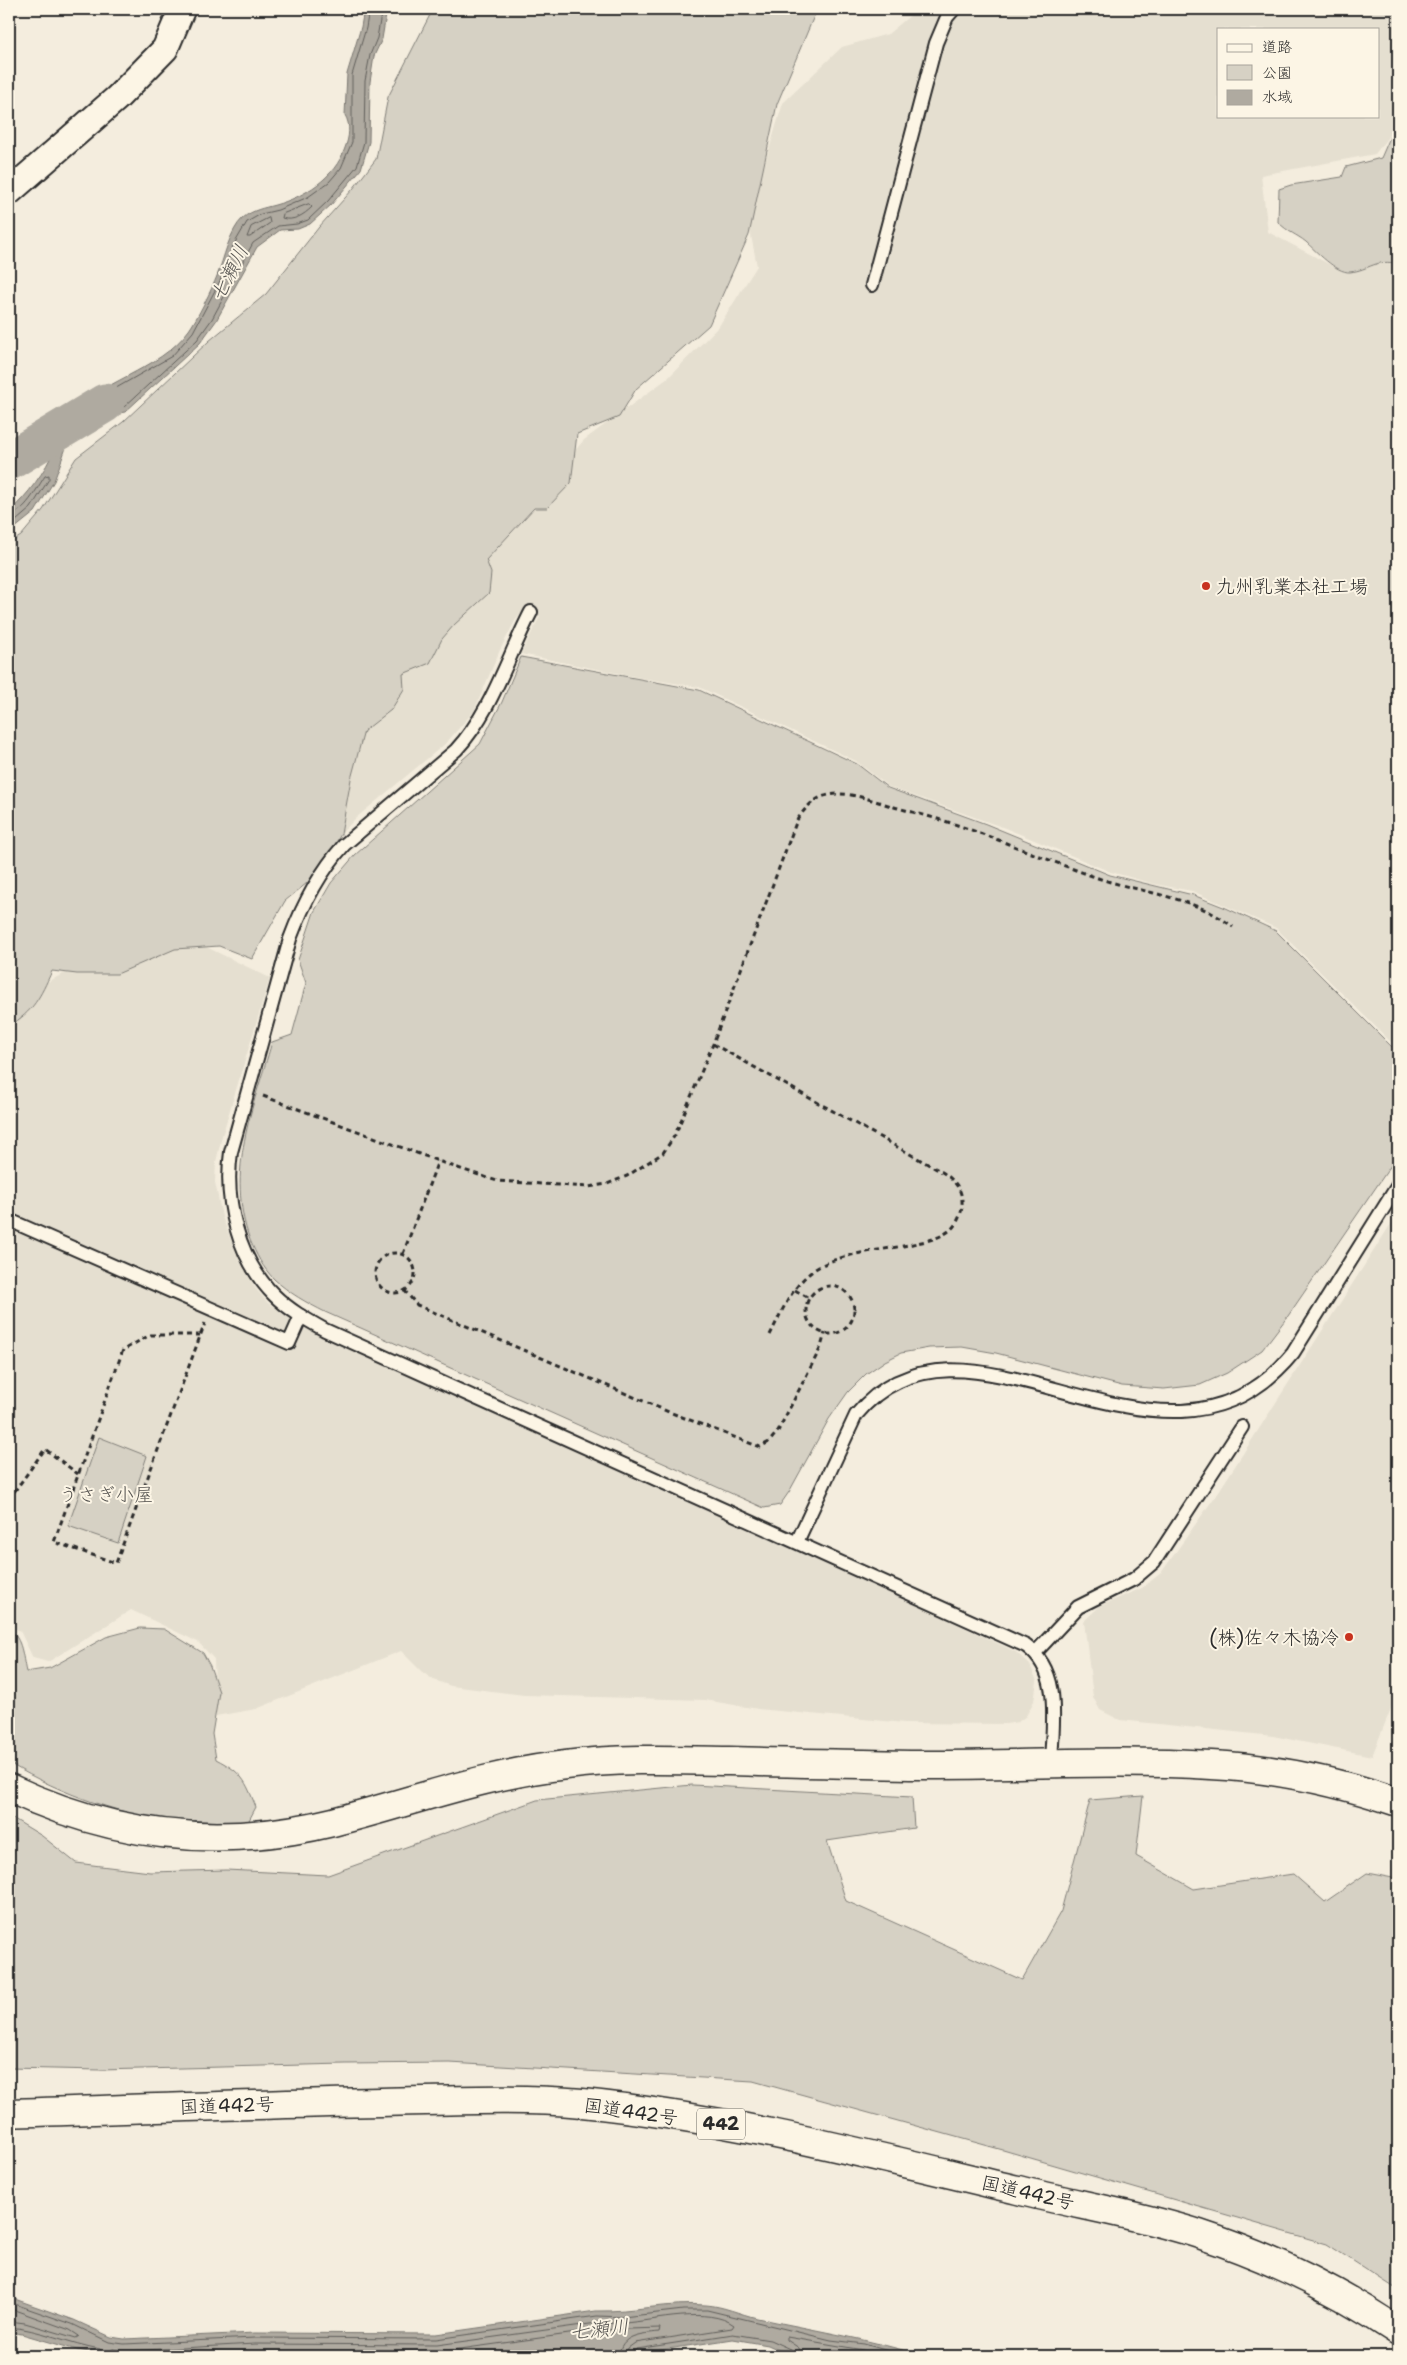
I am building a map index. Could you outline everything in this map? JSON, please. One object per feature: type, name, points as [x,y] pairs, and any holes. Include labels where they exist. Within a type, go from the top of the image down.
[{"type":"main road","points":[[9,1788],[61,1810],[101,1823],[156,1833],[230,1838],[312,1827],[501,1775],[591,1762],[672,1760],[915,1765],[1212,1765],[1244,1768],[1332,1783],[1398,1802]]},
{"type":"main road","name":"国道442号","points":[[9,2113],[268,2104],[462,2100],[578,2103],[640,2110],[757,2129],[1077,2203],[1199,2234],[1301,2276],[1339,2295],[1398,2331]]},
{"type":"street","points":[[9,192],[116,98],[165,49],[182,9]]},
{"type":"lane","points":[[872,285],[936,43],[947,17],[954,9]]},
{"type":"lane","points":[[531,612],[512,649],[485,712],[471,733],[456,750],[344,845],[329,862],[312,888],[290,939],[230,1152],[227,1175],[229,1202],[236,1227],[247,1254],[265,1285],[287,1307],[325,1330],[997,1631],[1035,1653],[1045,1665],[1051,1688],[1052,1764]]},
{"type":"lane","points":[[797,1542],[856,1415],[875,1395],[909,1377],[939,1370],[968,1369],[1120,1406],[1165,1412],[1201,1410],[1236,1398],[1281,1367],[1293,1352],[1398,1185]]},
{"type":"lane","points":[[9,1220],[289,1343],[301,1316]]},
{"type":"lane","points":[[1035,1653],[1078,1607],[1134,1579],[1148,1568],[1242,1427]]},
{"type":"path","points":[[258,1094],[497,1181],[588,1187],[607,1184],[627,1176],[663,1153],[675,1135],[713,1044],[797,820],[809,803],[826,795],[842,794],[959,826],[1048,861],[1122,886],[1186,903],[1217,914],[1233,927]]},
{"type":"path","points":[[713,1044],[942,1172],[951,1178],[961,1192],[962,1209],[948,1232],[930,1240],[843,1258],[823,1265],[804,1278],[795,1290],[770,1335]]},
{"type":"path","points":[[403,1254],[438,1161]]},
{"type":"path","points":[[389,1254],[403,1254],[411,1261],[415,1274],[414,1280],[404,1290],[396,1292],[385,1290],[377,1279],[378,1262],[383,1257],[389,1254]]},
{"type":"path","points":[[834,1286],[841,1288],[850,1296],[854,1303],[855,1312],[850,1324],[836,1333],[826,1333],[819,1332],[810,1323],[806,1315],[809,1298],[817,1289],[834,1286]]},
{"type":"path","points":[[404,1290],[417,1305],[669,1412],[760,1447],[770,1442],[778,1431],[821,1347],[826,1333]]},
{"type":"path","points":[[795,1290],[809,1298]]},
{"type":"path","points":[[200,1335],[150,1334],[123,1350],[54,1542],[116,1563],[211,1308]]},
{"type":"path","points":[[9,1499],[45,1449],[78,1474]]},
{"type":"shaded area","points":[[918,9],[1396,9],[1398,112],[1388,137],[1375,154],[1261,175],[1268,232],[1344,272],[1351,272],[1381,261],[1398,265],[1398,1049],[1276,928],[1192,891],[1154,884],[1111,872],[1005,828],[889,787],[856,761],[699,687],[641,678],[521,654],[540,616],[525,608],[515,621],[500,650],[474,711],[446,743],[356,818],[332,843],[366,655],[476,566],[584,440],[668,378],[719,326],[757,266],[748,220],[783,103],[842,47],[888,34]]},
{"type":"shaded area","points":[[198,943],[270,978],[222,1136],[216,1162],[215,1182],[222,1217],[240,1262],[255,1288],[268,1303],[300,1324],[832,1565],[1016,1652],[1030,1665],[1037,1681],[1034,1701],[1026,1716],[1018,1722],[1006,1724],[905,1723],[758,1709],[705,1700],[524,1695],[451,1686],[434,1680],[422,1672],[401,1651],[256,1709],[216,1716],[214,1659],[198,1642],[131,1610],[48,1662],[33,1658],[20,1631],[9,1625],[9,1012],[44,984],[78,966],[157,947]]},
{"type":"shaded area","points":[[1398,1213],[1398,1691],[1372,1756],[1273,1736],[1120,1720],[1100,1710],[1093,1697],[1084,1621],[1100,1606],[1142,1588],[1161,1573],[1219,1491]]},
{"type":"green space","points":[[433,9],[817,9],[777,104],[749,235],[709,325],[636,389],[619,417],[577,434],[571,483],[547,508],[534,508],[486,560],[491,573],[489,593],[454,625],[442,639],[430,663],[403,674],[404,689],[391,710],[364,731],[351,779],[341,834],[318,874],[285,901],[252,959],[219,946],[175,949],[117,974],[77,974],[52,971],[35,1003],[25,1015],[9,1026],[9,543],[21,536],[43,510],[76,458],[123,422],[209,341],[266,294],[319,227],[353,189],[376,159],[388,97]]},
{"type":"green space","points":[[1398,119],[1398,264],[1384,262],[1350,272],[1339,269],[1278,222],[1279,189],[1291,185],[1342,177],[1346,167],[1381,158]]},
{"type":"green space","points":[[521,657],[699,690],[857,764],[888,788],[986,824],[1110,875],[1193,895],[1276,931],[1398,1053],[1398,1155],[1288,1316],[1262,1350],[1227,1373],[1200,1385],[1164,1389],[1122,1386],[996,1353],[962,1347],[929,1348],[901,1353],[866,1374],[848,1392],[829,1419],[780,1505],[764,1508],[325,1312],[298,1297],[274,1279],[260,1261],[250,1240],[243,1215],[240,1190],[241,1165],[244,1140],[250,1116],[272,1042],[292,1035],[306,983],[298,960],[314,912],[331,883],[355,855],[480,744],[502,702]]},
{"type":"green space","name":"うさぎ小屋","points":[[99,1437],[147,1456],[118,1543],[68,1526]]},
{"type":"green space","points":[[140,1628],[164,1629],[203,1653],[210,1666],[219,1692],[212,1734],[216,1759],[238,1773],[249,1790],[256,1807],[247,1824],[186,1824],[140,1816],[72,1794],[50,1785],[9,1763],[9,1629],[14,1633],[19,1643],[26,1672],[50,1668],[106,1637]]},
{"type":"green space","points":[[692,1785],[912,1797],[914,1828],[827,1841],[846,1901],[1022,1980],[1061,1911],[1090,1800],[1143,1796],[1136,1856],[1194,1889],[1293,1874],[1325,1902],[1367,1873],[1398,1879],[1398,2290],[1327,2244],[1003,2150],[753,2081],[450,2063],[100,2070],[9,2068],[9,1816],[42,1836],[76,1863],[150,1872],[226,1870],[328,1875],[537,1800]]},
{"type":"water","points":[[364,9],[387,9],[382,39],[374,56],[370,82],[369,142],[361,169],[331,205],[310,224],[298,229],[280,230],[257,247],[216,321],[200,343],[125,412],[112,414],[107,404],[67,445],[54,481],[35,512],[9,533],[9,512],[29,491],[41,474],[51,457],[61,427],[65,421],[94,395],[145,367],[176,345],[189,330],[212,288],[234,230],[243,218],[254,211],[297,197],[317,185],[334,168],[340,159],[348,136],[349,127],[345,115],[347,74],[361,27]]},
{"type":"water","points":[[9,2297],[74,2320],[111,2337],[124,2339],[255,2333],[436,2334],[596,2311],[692,2304],[725,2308],[757,2318],[862,2340],[923,2356],[792,2356],[768,2345],[733,2339],[622,2356],[114,2356],[77,2350],[9,2332]]},
{"type":"waterway","name":"七瀬川","points":[[9,461],[105,403]]},
{"type":"place","name":"九州乳業本社工場","points":[[1206,586]]},
{"type":"place","name":"(株)佐々木協冷","points":[[1349,1637]]}]
